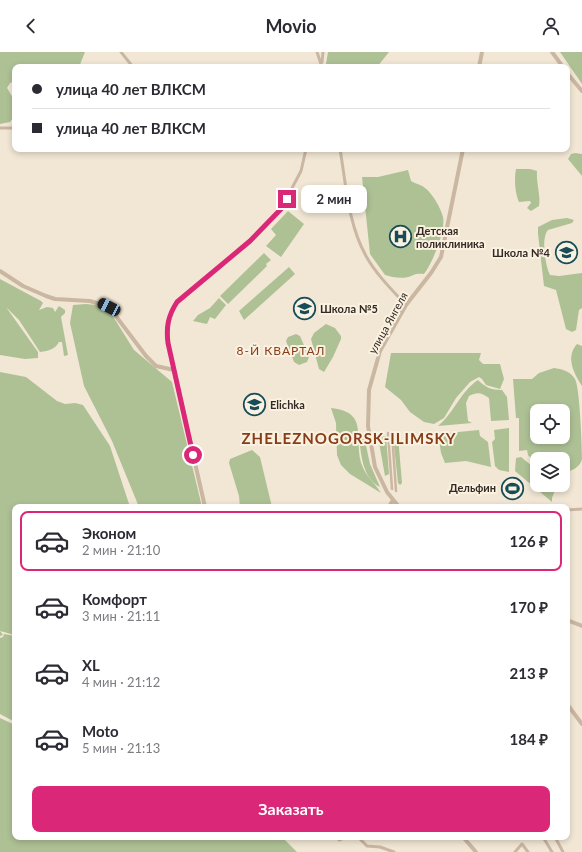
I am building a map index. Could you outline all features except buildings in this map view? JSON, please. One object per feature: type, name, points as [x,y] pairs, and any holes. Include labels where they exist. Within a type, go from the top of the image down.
[{"type":"street","points":[[121,52],[131,64]]},
{"type":"street","points":[[317,52],[322,64]]},
{"type":"street","points":[[322,64],[323,52]]},
{"type":"street","points":[[480,64],[482,52]]},
{"type":"street","points":[[552,52],[561,64]]},
{"type":"street","points":[[570,77],[582,91]]},
{"type":"street","points":[[0,128],[12,128]]},
{"type":"street","points":[[204,504],[174,370],[167,330],[170,312],[177,302],[250,241],[281,209],[301,171],[305,152]]},
{"type":"street","points":[[341,152],[356,234],[365,255],[376,272],[406,305]]},
{"type":"street","name":"улица Янгеля","points":[[397,504],[380,480],[375,467],[369,439],[369,390],[377,359],[406,305],[431,273],[441,257],[462,152]]},
{"type":"street","points":[[0,271],[23,286],[55,299],[90,300],[109,307],[146,356],[156,366],[174,370]]},
{"type":"street","points":[[388,433],[392,489]]},
{"type":"street","points":[[392,433],[396,491]]},
{"type":"street","points":[[391,504],[393,500]]},
{"type":"street","points":[[570,510],[582,509]]},
{"type":"street","points":[[570,621],[582,626]]},
{"type":"street","points":[[570,708],[582,724]]},
{"type":"street","points":[[361,840],[368,846],[380,847],[394,852]]},
{"type":"street","points":[[466,840],[476,852]]},
{"type":"street","points":[[545,840],[552,852]]},
{"type":"street","points":[[557,840],[563,852]]},
{"type":"street","points":[[516,852],[522,844],[528,852]]},
{"type":"green space","points":[[0,52],[85,52],[80,64],[12,64],[12,82],[7,88],[12,96],[12,119],[10,122],[0,124]]},
{"type":"green space","points":[[328,52],[389,52],[379,64],[326,64]]},
{"type":"green space","points":[[560,52],[582,52],[582,84],[570,67],[570,64],[568,64]]},
{"type":"green space","points":[[571,154],[582,154],[582,176],[568,159]]},
{"type":"green space","points":[[516,169],[530,169],[537,171],[539,206],[531,211],[527,208],[531,203],[530,201],[519,202],[515,186]]},
{"type":"green space","points":[[408,170],[411,181],[424,187],[433,197],[442,213],[443,223],[438,247],[424,274],[417,274],[405,278],[396,278],[385,275],[370,254],[362,177],[378,177]]},
{"type":"green space","points":[[288,211],[304,224],[281,257],[266,246],[276,235],[271,229]]},
{"type":"green space","points":[[567,218],[574,220],[572,223],[548,230],[545,239],[544,252],[550,275],[559,276],[582,273],[582,308],[579,310],[576,330],[572,332],[566,329],[556,290],[544,286],[538,234],[538,227],[552,220]]},
{"type":"green space","points":[[264,253],[271,260],[266,264],[267,266],[228,304],[220,296]]},
{"type":"green space","points":[[289,267],[295,274],[244,320],[239,311]]},
{"type":"green space","points":[[0,279],[41,301],[43,303],[39,310],[47,307],[53,308],[55,312],[59,306],[65,310],[65,313],[61,317],[68,355],[64,356],[62,342],[59,342],[51,349],[40,352],[19,320],[6,307],[38,352],[38,358],[25,359],[0,355]]},
{"type":"green space","points":[[219,298],[226,305],[215,319],[210,317],[207,324],[193,321],[198,315],[210,308]]},
{"type":"green space","points":[[73,305],[96,305],[109,310],[134,350],[172,382],[201,504],[138,504],[112,441],[84,386],[70,323]]},
{"type":"green space","points":[[326,324],[335,328],[341,336],[341,339],[324,372],[319,369],[311,339],[314,333]]},
{"type":"green space","points":[[296,334],[300,336],[309,357],[307,362],[299,365],[294,362],[286,341],[288,337]]},
{"type":"green space","points":[[577,344],[582,346],[582,386],[576,376],[571,360],[573,349]]},
{"type":"green space","points":[[391,353],[481,353],[479,360],[483,364],[500,364],[504,379],[500,389],[486,385],[479,377],[470,382],[456,398],[444,418],[434,424],[424,422],[410,412],[401,400],[385,387]]},
{"type":"green space","points":[[554,368],[568,372],[575,379],[578,394],[582,459],[579,465],[572,470],[570,471],[570,452],[530,452],[530,457],[527,450],[519,451],[519,418],[516,418],[513,379],[532,379],[539,373]]},
{"type":"green space","points":[[0,372],[26,377],[57,401],[65,404],[75,403],[83,405],[110,446],[129,504],[12,504],[12,634],[0,631]]},
{"type":"green space","points":[[478,380],[488,388],[502,390],[507,397],[509,420],[491,421],[489,398],[477,393],[469,396],[466,403],[468,421],[472,423],[438,426],[444,421],[466,390]]},
{"type":"green space","points":[[331,408],[343,410],[351,415],[356,421],[362,465],[381,493],[350,474],[341,465],[337,455],[336,423]]},
{"type":"green space","points":[[509,428],[509,472],[499,470],[495,466],[492,442],[495,439],[494,430]]},
{"type":"green space","points":[[479,430],[480,436],[488,442],[491,467],[466,461],[445,463],[441,453],[438,434]]},
{"type":"green space","points":[[396,434],[398,436],[402,483],[400,485],[398,483],[393,436]]},
{"type":"green space","points":[[364,436],[370,464],[380,487],[369,478],[364,465],[359,437]]},
{"type":"green space","points":[[386,436],[389,474],[385,476],[378,437]]},
{"type":"green space","points":[[252,450],[260,457],[271,504],[240,504],[239,496],[229,463],[230,459]]},
{"type":"green space","points":[[521,457],[530,464],[530,484],[515,471],[516,458]]},
{"type":"green space","points":[[540,492],[554,492],[552,502]]},
{"type":"green space","points":[[4,634],[12,635],[12,720],[0,714],[0,638],[3,637]]},
{"type":"green space","points":[[0,718],[12,724],[12,840],[285,840],[297,852],[0,852]]},
{"type":"place","name":"Детская поликлиника","points":[[401,237]]},
{"type":"place","name":"Школа №4","points":[[566,253]]},
{"type":"place","name":"Школа №5","points":[[305,309]]},
{"type":"place","name":"Elichka","points":[[255,405]]},
{"type":"place","name":"Дельфин","points":[[512,488]]},
{"type":"district","name":"8-Й КВАРТАЛ","points":[[281,351]]},
{"type":"district","name":"ZHELEZNOGORSK-ILIMSKY","points":[[349,439]]},
{"type":"route","points":[[193,455],[168,343],[168,317],[177,302],[250,241],[281,209],[287,199]]}]
